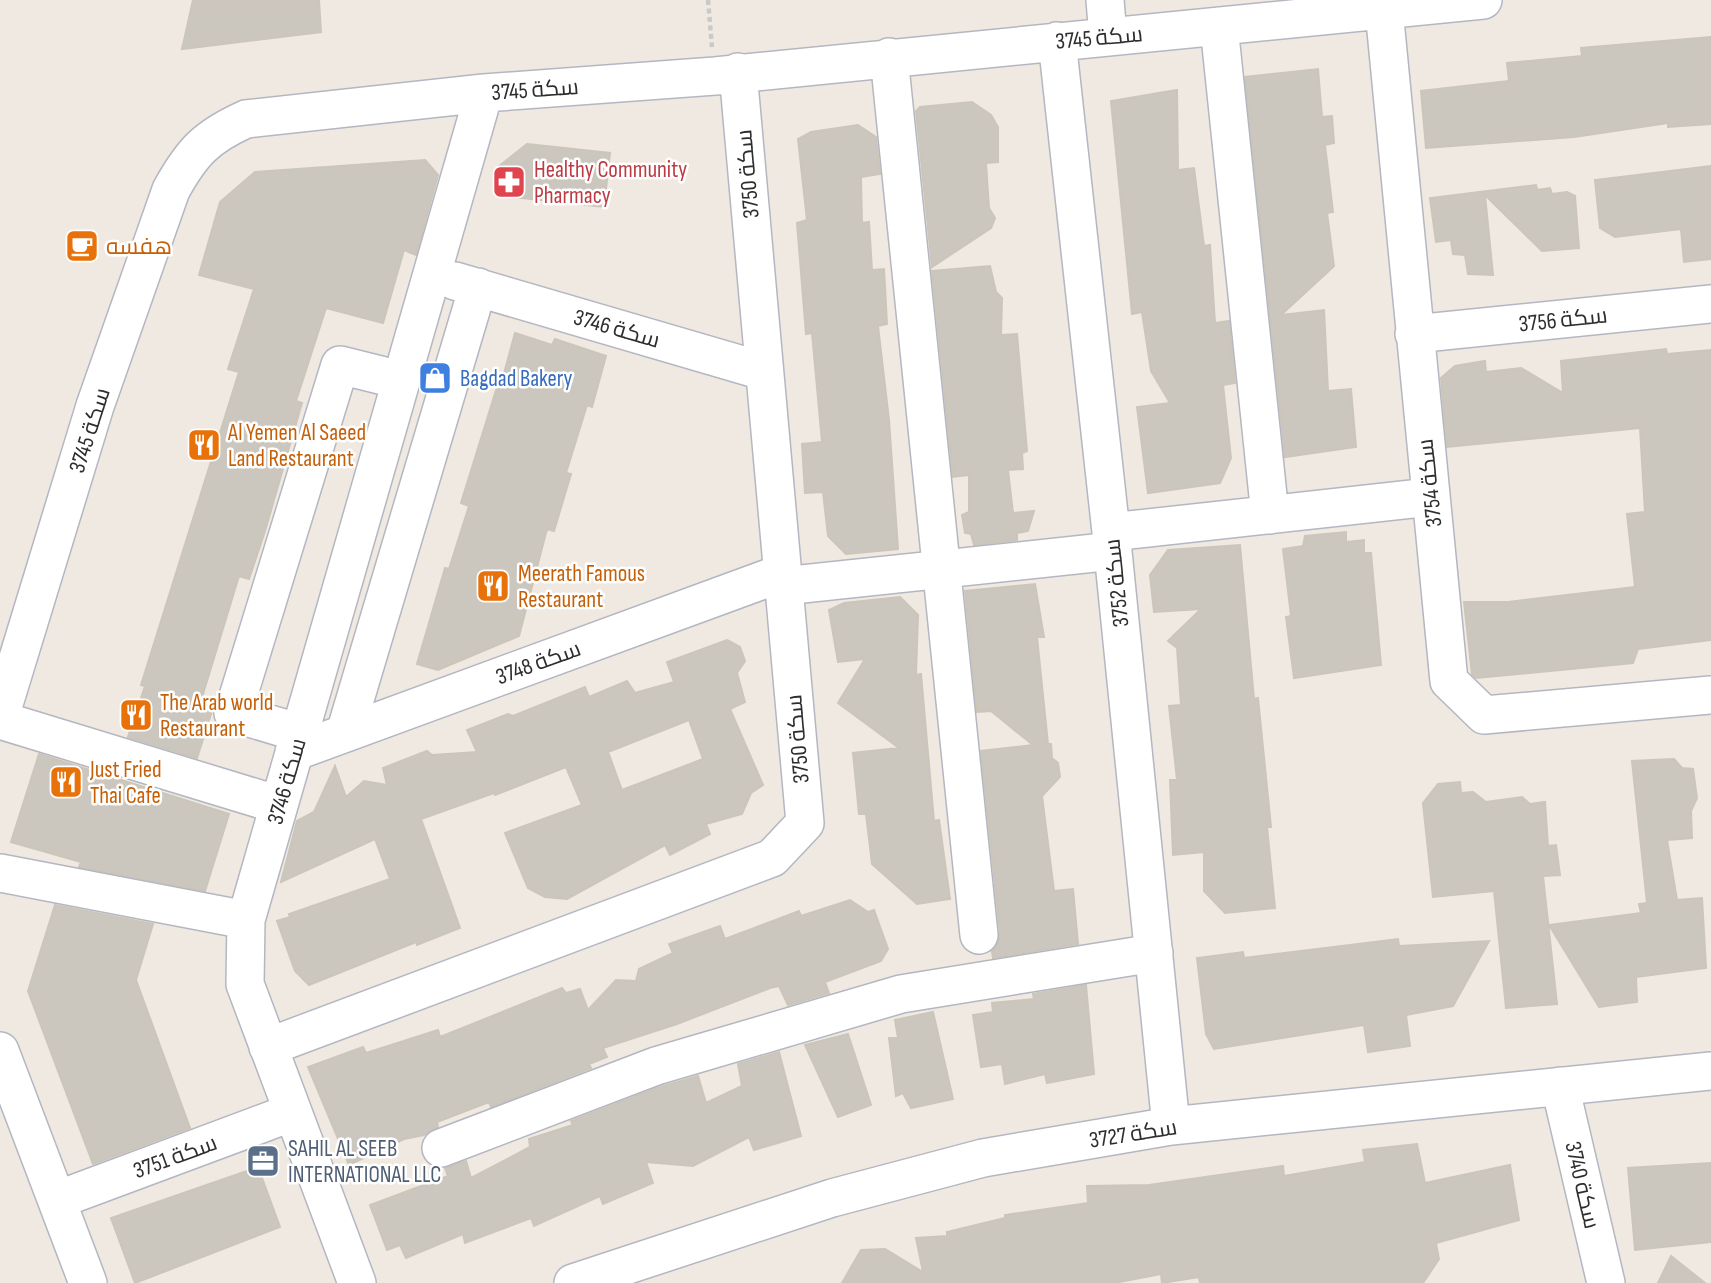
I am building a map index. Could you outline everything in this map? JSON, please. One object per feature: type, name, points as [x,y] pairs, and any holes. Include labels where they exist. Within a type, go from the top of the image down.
[{"type":"street","points":[[1105,0],[1108,37]]},
{"type":"street","name":"سكة 3745","points":[[0,719],[95,406],[171,190],[185,165],[214,134],[246,118],[484,93],[726,74],[1483,0]]},
{"type":"street","name":"سكة 3754","points":[[1384,10],[1449,681],[1484,715],[1711,695]]},
{"type":"street","points":[[1219,26],[1270,514]]},
{"type":"street","name":"سكة 3752","points":[[1057,41],[1112,541],[1171,1126]]},
{"type":"street","points":[[889,57],[979,935]]},
{"type":"street","name":"سكة 3750","points":[[268,1047],[772,858],[804,823],[763,371],[726,74]]},
{"type":"street","name":"سكة 3746","points":[[357,1283],[245,984],[246,920],[484,93]]},
{"type":"street","name":"سكة 3746","points":[[430,274],[763,371]]},
{"type":"street","points":[[345,733],[478,288]]},
{"type":"street","name":"سكة 3756","points":[[1414,334],[1711,304]]},
{"type":"street","points":[[297,742],[233,713],[340,365],[400,380]]},
{"type":"street","name":"سكة 3748","points":[[297,742],[345,733],[782,579],[942,570],[1270,514],[1430,497]]},
{"type":"street","points":[[0,719],[279,805]]},
{"type":"street","points":[[0,873],[246,920]]},
{"type":"street","points":[[440,1148],[656,1066],[901,994],[1154,953]]},
{"type":"street","points":[[0,1051],[88,1283]]},
{"type":"street","name":"سكة 3727","points":[[573,1283],[649,1272],[832,1198],[970,1161],[1171,1126],[1711,1071]]},
{"type":"street","name":"سكة 3740","points":[[1560,1086],[1606,1283]]},
{"type":"street","name":"سكة 3751","points":[[57,1200],[293,1112]]},
{"type":"path","points":[[708,0],[726,74]]},
{"type":"building","points":[[193,0],[319,0],[321,32],[182,49]]},
{"type":"building","points":[[1711,37],[1711,124],[1668,127],[1668,123],[1574,137],[1426,148],[1421,91],[1509,81],[1507,63],[1582,56],[1581,48]]},
{"type":"building","points":[[1318,69],[1322,117],[1332,116],[1334,143],[1325,145],[1333,212],[1327,213],[1334,266],[1281,315],[1324,310],[1328,391],[1351,389],[1356,447],[1285,457],[1245,77]]},
{"type":"building","points":[[1177,90],[1178,170],[1194,168],[1204,246],[1210,245],[1215,323],[1229,321],[1235,383],[1223,385],[1231,458],[1220,483],[1148,493],[1137,407],[1170,403],[1151,371],[1142,312],[1132,314],[1111,101]]},
{"type":"building","points":[[972,102],[991,115],[998,127],[998,162],[986,163],[989,208],[995,218],[991,228],[932,267],[916,111],[920,107]]},
{"type":"building","points":[[858,125],[876,137],[880,174],[861,177],[862,223],[869,222],[872,270],[884,269],[887,324],[878,326],[889,420],[898,549],[846,554],[828,536],[823,492],[805,493],[802,444],[822,442],[812,333],[806,334],[797,223],[807,220],[798,139],[811,132]]},
{"type":"building","points":[[527,144],[610,153],[604,207],[495,195],[498,167]]},
{"type":"building","points":[[425,160],[438,175],[416,255],[404,250],[383,323],[326,308],[296,401],[302,403],[265,531],[249,579],[239,576],[200,704],[213,708],[197,758],[128,737],[145,686],[141,685],[239,372],[228,369],[254,289],[199,275],[220,202],[255,172]]},
{"type":"building","points":[[1711,166],[1711,259],[1684,262],[1681,229],[1615,237],[1600,228],[1595,180]]},
{"type":"building","points":[[1536,185],[1537,190],[1550,188],[1552,194],[1567,192],[1575,196],[1579,248],[1542,251],[1485,195],[1493,275],[1468,274],[1465,255],[1453,254],[1451,240],[1436,242],[1430,198]]},
{"type":"building","points":[[990,266],[996,292],[1002,298],[1001,335],[1017,334],[1027,451],[1022,453],[1023,469],[1008,470],[1013,513],[1034,511],[1028,531],[1017,533],[1017,540],[974,545],[971,534],[965,533],[962,515],[969,512],[969,475],[953,477],[932,271]]},
{"type":"building","points":[[515,333],[552,345],[555,339],[606,356],[592,407],[587,405],[566,473],[571,474],[554,531],[547,529],[519,636],[438,670],[417,664],[445,568],[449,569],[469,506],[461,503],[497,387],[500,388]]},
{"type":"building","points":[[1666,349],[1667,354],[1711,350],[1711,640],[1638,649],[1633,663],[1476,678],[1472,674],[1464,602],[1508,602],[1635,587],[1627,514],[1645,512],[1640,428],[1447,447],[1441,378],[1455,366],[1485,361],[1486,372],[1521,368],[1563,393],[1561,361]]},
{"type":"building","points":[[1346,532],[1346,542],[1364,540],[1364,553],[1371,553],[1381,665],[1294,678],[1286,617],[1291,616],[1283,549],[1303,546],[1305,536]]},
{"type":"building","points":[[1240,545],[1254,699],[1258,698],[1271,827],[1267,827],[1275,908],[1225,913],[1204,891],[1204,852],[1173,855],[1170,780],[1177,780],[1169,706],[1181,705],[1177,648],[1168,641],[1201,609],[1154,612],[1150,575],[1168,550]]},
{"type":"building","points":[[1035,584],[1044,637],[1037,637],[1048,744],[1051,744],[1052,758],[1058,763],[1060,777],[1042,796],[1054,891],[1073,889],[1078,944],[993,958],[992,952],[1000,933],[981,751],[1033,745],[991,711],[977,712],[965,591]]},
{"type":"building","points":[[900,597],[918,615],[916,675],[921,674],[934,821],[939,820],[950,899],[917,904],[872,864],[866,814],[859,814],[853,753],[899,748],[838,703],[865,659],[838,662],[829,610],[844,603]]},
{"type":"building","points":[[727,640],[740,647],[745,661],[737,673],[745,702],[730,709],[763,785],[751,793],[742,814],[706,824],[710,834],[670,855],[665,845],[567,899],[545,897],[528,888],[505,833],[582,805],[566,767],[495,795],[494,793],[421,819],[460,928],[417,945],[416,942],[309,985],[295,971],[277,921],[290,917],[289,914],[390,879],[375,839],[281,882],[297,821],[314,812],[335,766],[346,797],[364,781],[387,785],[383,768],[427,751],[432,755],[477,752],[467,730],[508,714],[513,716],[585,687],[589,697],[627,681],[635,693],[674,682],[667,662]],"holes":[[[689,720],[703,759],[622,790],[608,752]]]},
{"type":"building","points":[[39,754],[229,814],[205,891],[79,867],[81,862],[11,842]]},
{"type":"building","points":[[1674,759],[1682,768],[1693,769],[1697,798],[1691,811],[1692,838],[1667,840],[1677,900],[1702,898],[1706,968],[1636,977],[1637,1002],[1599,1007],[1549,925],[1641,913],[1639,904],[1647,903],[1632,761]]},
{"type":"building","points":[[1460,782],[1461,793],[1473,792],[1486,802],[1522,797],[1530,804],[1545,802],[1548,846],[1556,845],[1560,875],[1543,876],[1557,1004],[1506,1008],[1494,891],[1433,897],[1423,803],[1438,784]]},
{"type":"building","points":[[850,900],[868,912],[874,910],[888,949],[881,961],[825,982],[829,993],[788,1005],[779,986],[770,988],[677,1024],[603,1048],[607,1057],[589,1064],[591,1068],[491,1107],[489,1102],[437,1122],[438,1127],[424,1135],[404,1139],[349,1165],[308,1067],[363,1047],[366,1053],[438,1030],[440,1037],[562,988],[566,993],[580,989],[588,1010],[616,980],[636,981],[639,969],[673,953],[669,944],[720,926],[725,939],[799,911],[801,916]]},
{"type":"building","points":[[55,905],[153,924],[136,980],[190,1128],[93,1164],[28,991]]},
{"type":"building","points":[[1398,939],[1399,946],[1489,941],[1453,1006],[1406,1015],[1410,1046],[1368,1052],[1364,1025],[1214,1049],[1206,1034],[1197,958],[1243,952],[1244,958]]},
{"type":"building","points":[[1086,985],[1094,1074],[1047,1083],[1045,1074],[1005,1084],[1002,1064],[981,1067],[973,1015],[993,1012],[992,1003],[1034,999],[1033,994]]},
{"type":"building","points":[[933,1012],[953,1099],[911,1108],[903,1093],[896,1096],[889,1038],[898,1038],[895,1020]]},
{"type":"building","points":[[848,1034],[871,1105],[838,1117],[805,1045]]},
{"type":"building","points":[[779,1052],[801,1136],[754,1150],[749,1137],[693,1166],[646,1162],[653,1183],[603,1204],[600,1196],[534,1226],[531,1218],[465,1243],[463,1234],[406,1258],[400,1245],[387,1250],[370,1205],[448,1176],[445,1168],[466,1161],[471,1178],[530,1147],[529,1139],[573,1125],[571,1121],[657,1088],[698,1076],[706,1103],[742,1086],[738,1064]]},
{"type":"building","points":[[1417,1144],[1425,1183],[1510,1165],[1519,1220],[1436,1243],[1439,1259],[1423,1283],[1200,1283],[1199,1277],[1162,1283],[1161,1274],[1114,1283],[842,1283],[861,1250],[885,1249],[923,1272],[916,1238],[947,1236],[947,1232],[1005,1218],[1005,1215],[1088,1203],[1087,1186],[1149,1185],[1283,1166],[1284,1176],[1365,1162],[1363,1150]]},
{"type":"building","points":[[1711,1163],[1711,1242],[1635,1250],[1628,1168]]},
{"type":"building","points":[[258,1167],[280,1227],[135,1283],[111,1218]]},
{"type":"building","points":[[1671,1256],[1705,1283],[1658,1283]]},
{"type":"place","name":"Healthy Community Pharmacy","points":[[509,182]]},
{"type":"place","name":"هفسه","points":[[82,246]]},
{"type":"place","name":"Bagdad Bakery","points":[[435,378]]},
{"type":"place","name":"Al Yemen Al Saeed Land Restaurant","points":[[204,445]]},
{"type":"place","name":"Meerath Famous Restaurant","points":[[493,586]]},
{"type":"place","name":"The Arab world Restaurant","points":[[136,715]]},
{"type":"place","name":"Just Fried Thai Cafe","points":[[66,782]]},
{"type":"place","name":"SAHIL AL SEEB INTERNATIONAL LLC","points":[[263,1161]]}]
